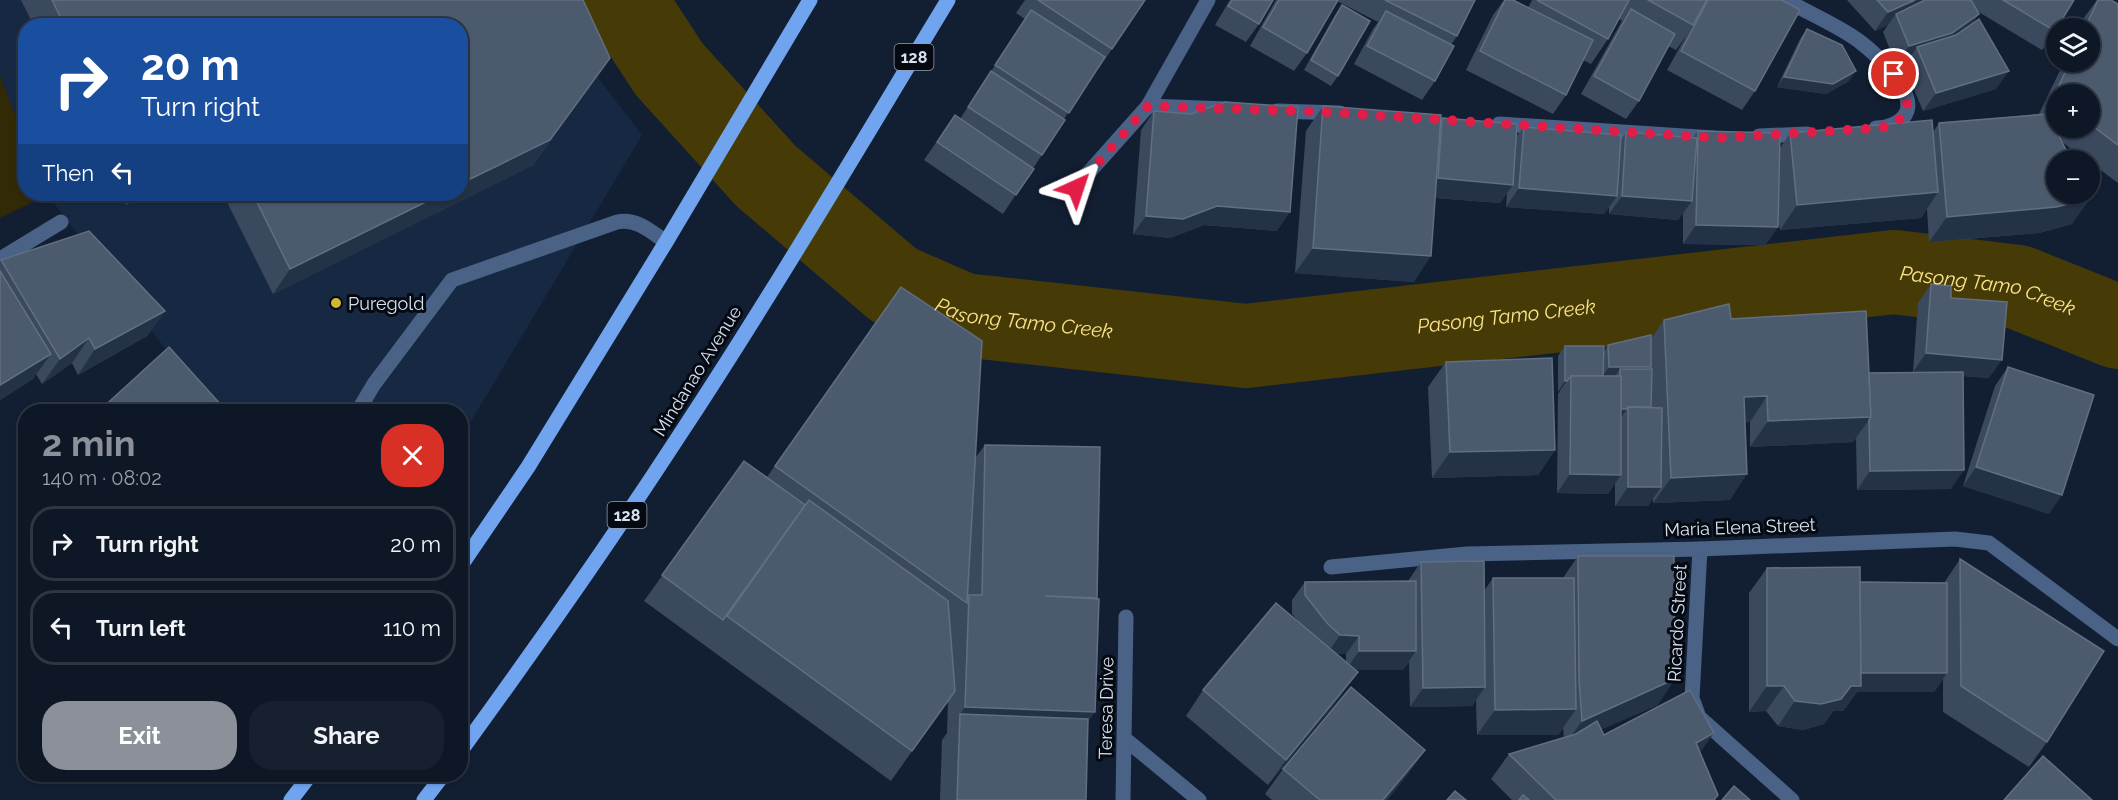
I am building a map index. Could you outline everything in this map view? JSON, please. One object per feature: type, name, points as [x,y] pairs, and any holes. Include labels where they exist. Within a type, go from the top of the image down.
[{"type":"main road","points":[[468,555],[528,467],[666,242],[810,0]]},
{"type":"main road","name":"Mindanao Avenue","points":[[468,741],[568,602],[639,496],[783,271],[948,0]]},
{"type":"main road","points":[[291,800],[305,782]]},
{"type":"main road","points":[[424,800],[438,782]]},
{"type":"street","points":[[1076,188],[1148,106],[1208,0]]},
{"type":"street","points":[[1786,0],[1860,42],[1894,74],[1907,97],[1906,112],[1898,123],[1881,128],[1858,129]]},
{"type":"street","points":[[1148,106],[1242,109]]},
{"type":"street","points":[[1265,110],[1359,114]]},
{"type":"street","points":[[1489,123],[1735,137],[1826,132]]},
{"type":"street","points":[[362,404],[452,280],[627,220],[640,224],[666,242]]},
{"type":"street","points":[[0,259],[60,222]]},
{"type":"street","name":"Maria Elena Street","points":[[1331,567],[1467,554],[1700,549],[1955,539],[1989,543],[2118,639]]},
{"type":"street","name":"Ricardo Street","points":[[1700,549],[1692,698],[1700,717],[1792,800]]},
{"type":"street","name":"Teresa Drive","points":[[1123,800],[1126,617]]},
{"type":"street","points":[[1125,739],[1199,800]]},
{"type":"shaded area","name":"Puregold","points":[[0,0],[563,0],[598,78],[642,135],[468,426],[468,404],[208,404],[52,201],[468,201],[468,18],[18,18],[18,122],[0,76]]},
{"type":"shaded area","points":[[0,76],[18,122],[18,201],[35,201],[0,218]]},
{"type":"building","points":[[52,0],[583,0],[610,58],[550,140],[468,180],[468,18],[61,18]]},
{"type":"building","points":[[1038,0],[1145,0],[1112,49]]},
{"type":"building","points":[[1232,0],[1273,0],[1259,24],[1228,6]]},
{"type":"building","points":[[1279,0],[1338,0],[1307,53],[1263,27]]},
{"type":"building","points":[[1385,0],[1475,0],[1457,36]]},
{"type":"building","points":[[1505,0],[1513,0],[1593,40],[1566,95],[1480,51]]},
{"type":"building","points":[[1537,0],[1629,0],[1608,39]]},
{"type":"building","points":[[1648,0],[1707,0],[1693,25]]},
{"type":"building","points":[[1708,0],[1782,0],[1800,10],[1755,91],[1681,51]]},
{"type":"building","points":[[1877,0],[1915,0],[1888,12]]},
{"type":"building","points":[[1925,0],[1971,0],[1979,14],[1952,33],[1909,46],[1896,14]]},
{"type":"building","points":[[2003,0],[2074,0],[2063,18],[2046,18],[2046,26]]},
{"type":"building","points":[[2098,0],[2111,0],[2118,4],[2118,145],[2100,132],[2100,84],[2060,84],[2065,72],[2100,72],[2100,18],[2090,18]]},
{"type":"building","points":[[1342,5],[1370,21],[1338,76],[1311,60]]},
{"type":"building","points":[[1631,9],[1675,34],[1639,101],[1594,76]]},
{"type":"building","points":[[1031,10],[1105,57],[1069,113],[995,65]]},
{"type":"building","points":[[1386,11],[1454,46],[1435,81],[1367,46]]},
{"type":"building","points":[[1979,19],[2009,71],[1936,93],[1917,47],[1956,35]]},
{"type":"building","points":[[1807,29],[1842,45],[1856,71],[1833,84],[1784,77]]},
{"type":"building","points":[[991,71],[1065,120],[1042,155],[968,107]]},
{"type":"building","points":[[1225,102],[1298,107],[1290,212],[1217,206],[1183,219],[1146,216],[1154,111],[1191,114]]},
{"type":"building","points":[[1323,106],[1441,115],[1431,256],[1313,248]]},
{"type":"building","points":[[2046,114],[2046,138],[2060,138],[2066,150],[2046,150],[2046,204],[2069,204],[1947,217],[1939,123]]},
{"type":"building","points":[[955,115],[1034,169],[1016,195],[937,142]]},
{"type":"building","points":[[1442,118],[1517,124],[1513,185],[1438,178]]},
{"type":"building","points":[[1932,120],[1938,192],[1797,205],[1790,133]]},
{"type":"building","points":[[1524,127],[1621,135],[1617,196],[1519,188]]},
{"type":"building","points":[[1698,131],[1780,133],[1778,227],[1696,225]]},
{"type":"building","points":[[1626,132],[1697,138],[1692,201],[1622,196]]},
{"type":"building","points":[[256,201],[428,201],[290,269]]},
{"type":"building","points":[[89,231],[165,311],[95,349],[89,338],[60,359],[1,260]]},
{"type":"building","points":[[0,271],[51,354],[0,385]]},
{"type":"building","points":[[1931,284],[1951,286],[1951,298],[2007,302],[2002,360],[1926,353]]},
{"type":"building","points":[[901,287],[982,341],[967,603],[775,466]]},
{"type":"building","points":[[1729,304],[1731,319],[1866,311],[1871,417],[1768,421],[1767,396],[1744,397],[1747,474],[1671,478],[1664,320]]},
{"type":"building","points":[[1651,335],[1651,367],[1609,367],[1608,345]]},
{"type":"building","points":[[1565,346],[1604,346],[1603,376],[1571,376],[1565,381]]},
{"type":"building","points":[[169,347],[220,404],[107,404]]},
{"type":"building","points":[[1552,358],[1555,450],[1450,452],[1446,362]]},
{"type":"building","points":[[2008,367],[2094,395],[2062,495],[1976,467]]},
{"type":"building","points":[[1620,369],[1652,369],[1651,407],[1621,409]]},
{"type":"building","points":[[1963,372],[1964,470],[1870,471],[1869,373]]},
{"type":"building","points":[[1571,376],[1621,376],[1621,475],[1570,474]]},
{"type":"building","points":[[1628,407],[1662,408],[1661,487],[1628,487]]},
{"type":"building","points":[[985,445],[1100,447],[1097,598],[1045,596],[1099,599],[1095,712],[965,707],[969,595],[982,595]]},
{"type":"building","points":[[744,461],[805,505],[723,620],[662,575]]},
{"type":"building","points":[[809,500],[948,601],[955,691],[912,751],[727,616]]},
{"type":"building","points":[[1578,556],[1674,556],[1675,679],[1582,721],[1579,680]]},
{"type":"building","points":[[1960,559],[2104,651],[2047,742],[1961,686]]},
{"type":"building","points":[[1484,561],[1485,687],[1423,688],[1421,562]]},
{"type":"building","points":[[1860,567],[1861,686],[1851,686],[1841,699],[1821,704],[1795,701],[1784,686],[1767,686],[1767,568]]},
{"type":"building","points":[[1493,578],[1574,578],[1576,709],[1495,710]]},
{"type":"building","points":[[1416,581],[1416,651],[1359,651],[1359,636],[1340,635],[1327,623],[1305,595],[1305,582]]},
{"type":"building","points":[[1860,582],[1947,583],[1947,673],[1861,673]]},
{"type":"building","points":[[1276,603],[1358,672],[1286,760],[1203,690]]},
{"type":"building","points":[[1351,687],[1425,750],[1383,800],[1320,800],[1283,769]]},
{"type":"building","points":[[1690,690],[1714,733],[1696,743],[1718,795],[1714,800],[1556,800],[1509,754],[1576,734],[1597,721],[1604,735]]},
{"type":"building","points":[[960,714],[1088,719],[1086,800],[957,800]]},
{"type":"building","points":[[2043,756],[2092,800],[2004,800]]},
{"type":"building","points":[[1734,786],[1750,800],[1722,800]]},
{"type":"building","points":[[1455,791],[1466,800],[1447,800]]},
{"type":"building","points":[[1523,795],[1529,800],[1519,800]]},
{"type":"waterway","name":"Pasong Tamo Creek","points":[[624,0],[669,69],[766,176],[894,285],[963,315],[1246,346],[1894,272],[2018,287],[2118,327]]},
{"type":"place","name":"Puregold","points":[[336,303]]},
{"type":"route","points":[[1076,188],[1148,106],[1324,112],[1717,138],[1798,135],[1881,128],[1898,123],[1906,112],[1907,97],[1894,74]]}]
